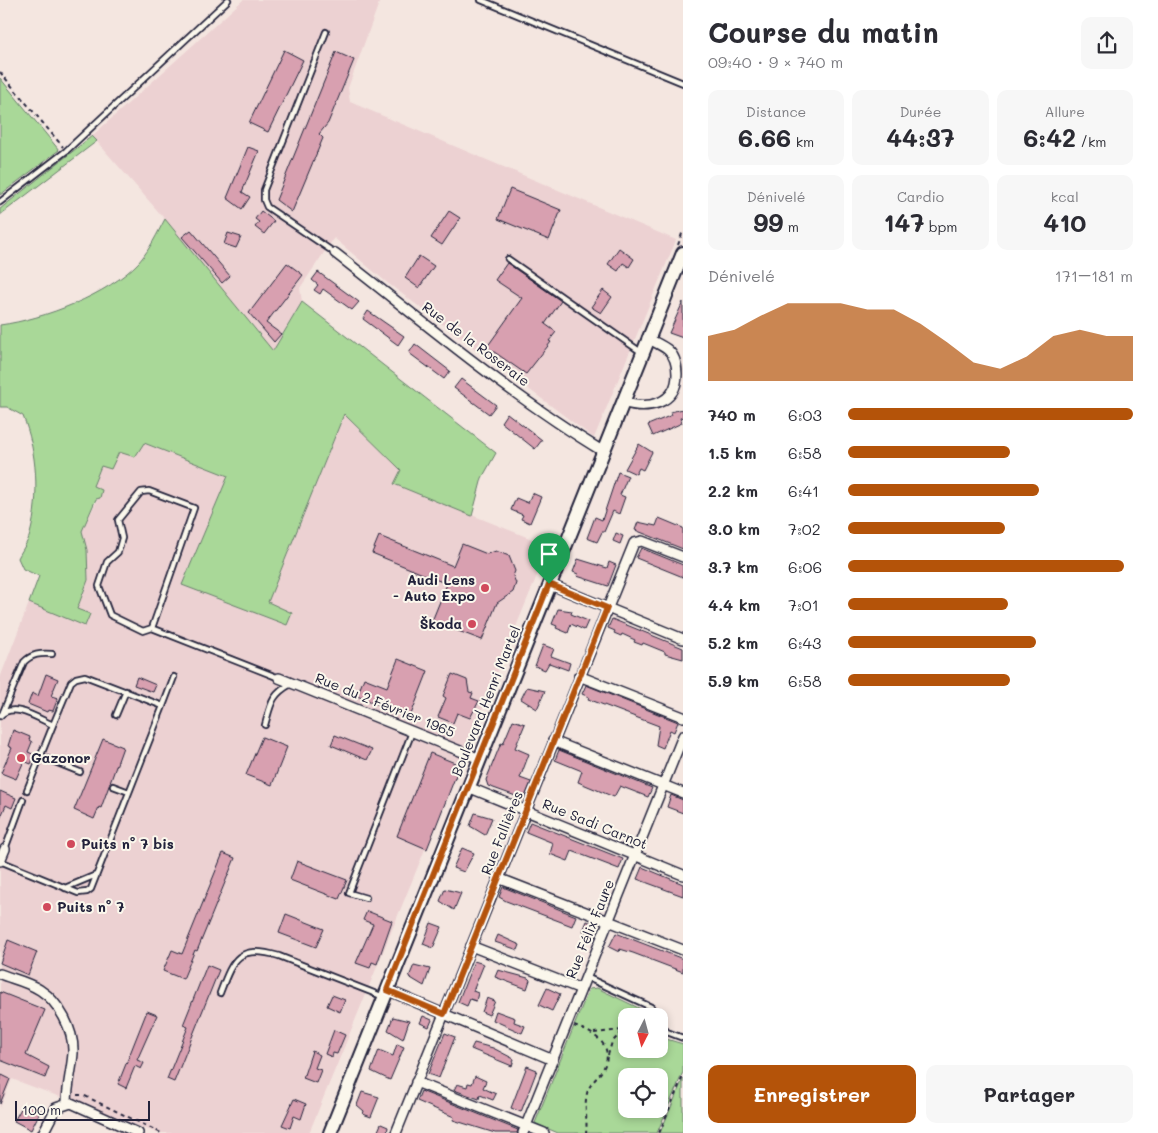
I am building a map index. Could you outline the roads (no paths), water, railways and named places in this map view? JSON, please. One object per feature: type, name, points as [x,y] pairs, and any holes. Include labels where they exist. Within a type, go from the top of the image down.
[{"type":"street","name":"Boulevard Henri Martel","points":[[330,1133],[549,584],[604,452],[679,251]]},
{"type":"street","name":"Rue de la Roseraie","points":[[335,254],[519,395],[578,437],[604,452]]},
{"type":"street","points":[[623,402],[642,406],[656,405],[679,388],[677,367],[673,357],[667,349],[647,338]]},
{"type":"street","name":"Rue Fallières","points":[[396,1133],[634,543],[642,541],[683,557]]},
{"type":"street","points":[[549,584],[683,639]]},
{"type":"street","points":[[580,676],[683,717]]},
{"type":"street","name":"Rue du 2 Février 1965","points":[[279,678],[480,759]]},
{"type":"street","name":"Rue Félix Faure","points":[[525,1129],[683,736]]},
{"type":"street","points":[[553,741],[683,793]]},
{"type":"street","name":"Rue Sadi Carnot","points":[[468,787],[683,876]]},
{"type":"street","points":[[0,861],[5,849]]},
{"type":"street","points":[[498,878],[683,950]]},
{"type":"street","points":[[471,946],[581,990]]},
{"type":"street","points":[[0,974],[41,991],[60,1011],[73,1042],[67,1099],[56,1108],[43,1133]]},
{"type":"street","points":[[386,994],[444,1014],[553,1060]]},
{"type":"street","points":[[416,1082],[525,1129],[544,1133]]},
{"type":"street","points":[[67,1099],[138,1133]]},
{"type":"lane","points":[[0,202],[66,150],[228,0]]},
{"type":"lane","points":[[481,0],[683,83]]},
{"type":"lane","points":[[326,32],[264,190],[264,200],[267,207],[335,254]]},
{"type":"lane","points":[[508,259],[642,352]]},
{"type":"lane","points":[[152,628],[194,508],[149,491],[141,492],[118,520],[122,538],[118,552],[107,562],[99,586],[110,615],[143,631],[152,628],[279,678]]},
{"type":"lane","points":[[2,714],[24,662],[30,656],[52,654]]},
{"type":"lane","points":[[27,790],[71,682],[76,678],[85,676],[163,706]]},
{"type":"lane","points":[[0,861],[78,893],[87,892],[91,889],[174,677]]},
{"type":"lane","points":[[265,725],[272,699],[279,691],[293,684]]},
{"type":"lane","points":[[116,715],[126,691]]},
{"type":"lane","points":[[2,714],[16,710],[53,725]]},
{"type":"lane","points":[[366,898],[349,893],[413,731]]},
{"type":"lane","points":[[40,756],[80,772]]},
{"type":"lane","points":[[113,786],[129,792]]},
{"type":"lane","points":[[5,849],[23,800]]},
{"type":"lane","points":[[65,888],[96,875]]},
{"type":"lane","points":[[220,993],[231,964],[236,958],[262,952],[279,956],[386,994]]},
{"type":"lane","points":[[586,977],[652,1008]]},
{"type":"lane","points":[[668,1032],[683,1038]]},
{"type":"place","name":"Audi Lens - Auto Expo","points":[[485,588]]},
{"type":"place","name":"Škoda","points":[[472,624]]},
{"type":"place","name":"Gazonor","points":[[21,758]]},
{"type":"place","name":"Puits n° 7 bis","points":[[71,844]]},
{"type":"place","name":"Puits n° 7","points":[[47,907]]}]
